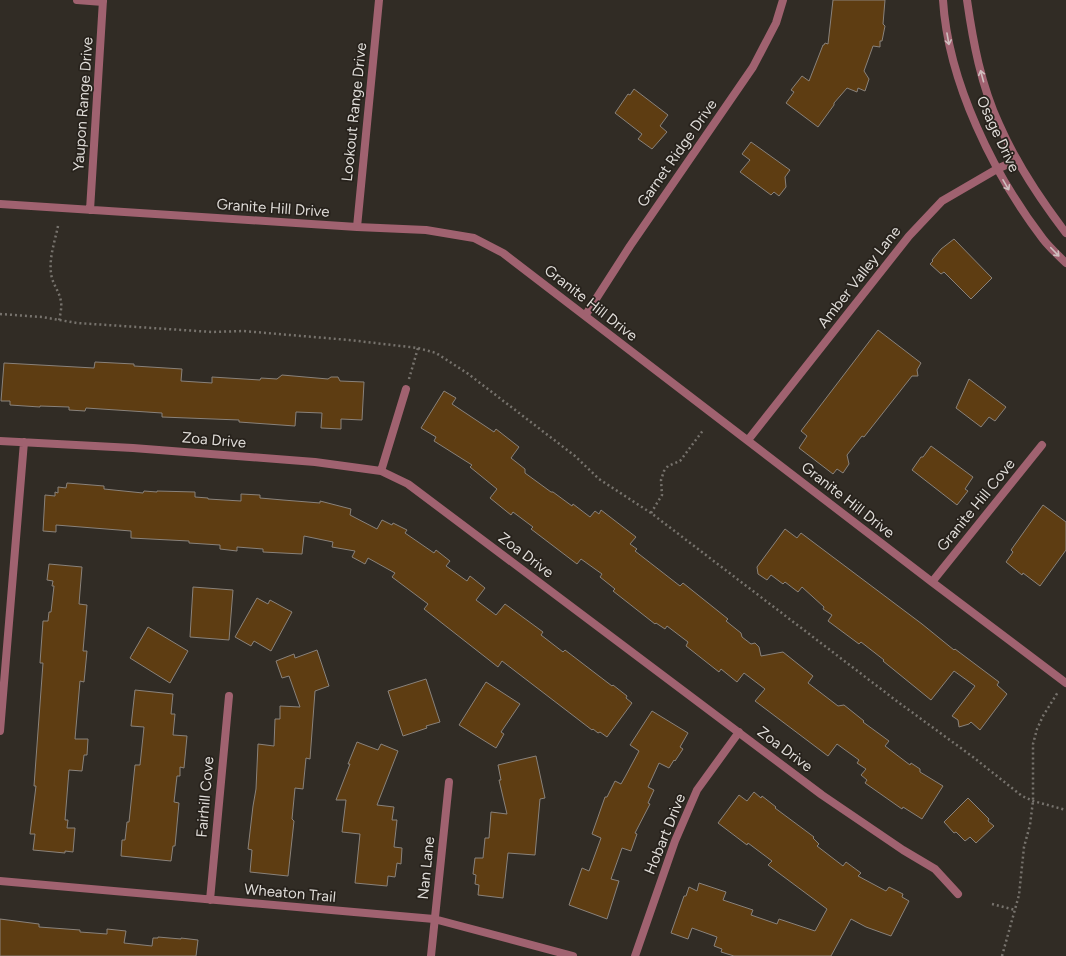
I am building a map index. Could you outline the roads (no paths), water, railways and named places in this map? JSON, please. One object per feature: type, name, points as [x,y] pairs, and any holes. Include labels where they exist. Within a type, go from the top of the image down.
[{"type":"street","points":[[77,0],[103,1]]},
{"type":"street","name":"Lookout Range Drive","points":[[357,228],[379,0]]},
{"type":"street","name":"Garnet Ridge Drive","points":[[585,316],[630,246],[753,67],[776,23],[783,0]]},
{"type":"street","name":"Osage Drive","points":[[943,0],[948,41],[960,83],[997,169],[1039,234],[1066,263]]},
{"type":"street","name":"Osage Drive","points":[[967,0],[972,37],[984,84],[998,123],[1017,160],[1047,208],[1066,233]]},
{"type":"street","name":"Yaupon Range Drive","points":[[90,210],[103,1]]},
{"type":"street","name":"Amber Valley Lane","points":[[748,440],[909,236],[942,201],[997,169],[1017,160]]},
{"type":"street","name":"Granite Hill Drive","points":[[0,204],[357,228],[426,230],[474,238],[503,253],[1066,683]]},
{"type":"street","points":[[381,471],[406,389]]},
{"type":"street","name":"Zoa Drive","points":[[0,441],[134,448],[299,461],[381,471],[408,484],[822,795],[903,850],[935,869],[958,894]]},
{"type":"street","points":[[0,731],[24,442]]},
{"type":"street","name":"Granite Hill Cove","points":[[932,582],[1042,445]]},
{"type":"street","name":"Fairhill Cove","points":[[210,900],[228,696]]},
{"type":"street","name":"Hobart Drive","points":[[634,956],[675,841],[697,790],[739,732]]},
{"type":"street","name":"Nan Lane","points":[[431,956],[450,782]]},
{"type":"street","name":"Wheaton Trail","points":[[0,881],[434,919],[572,956]]}]
